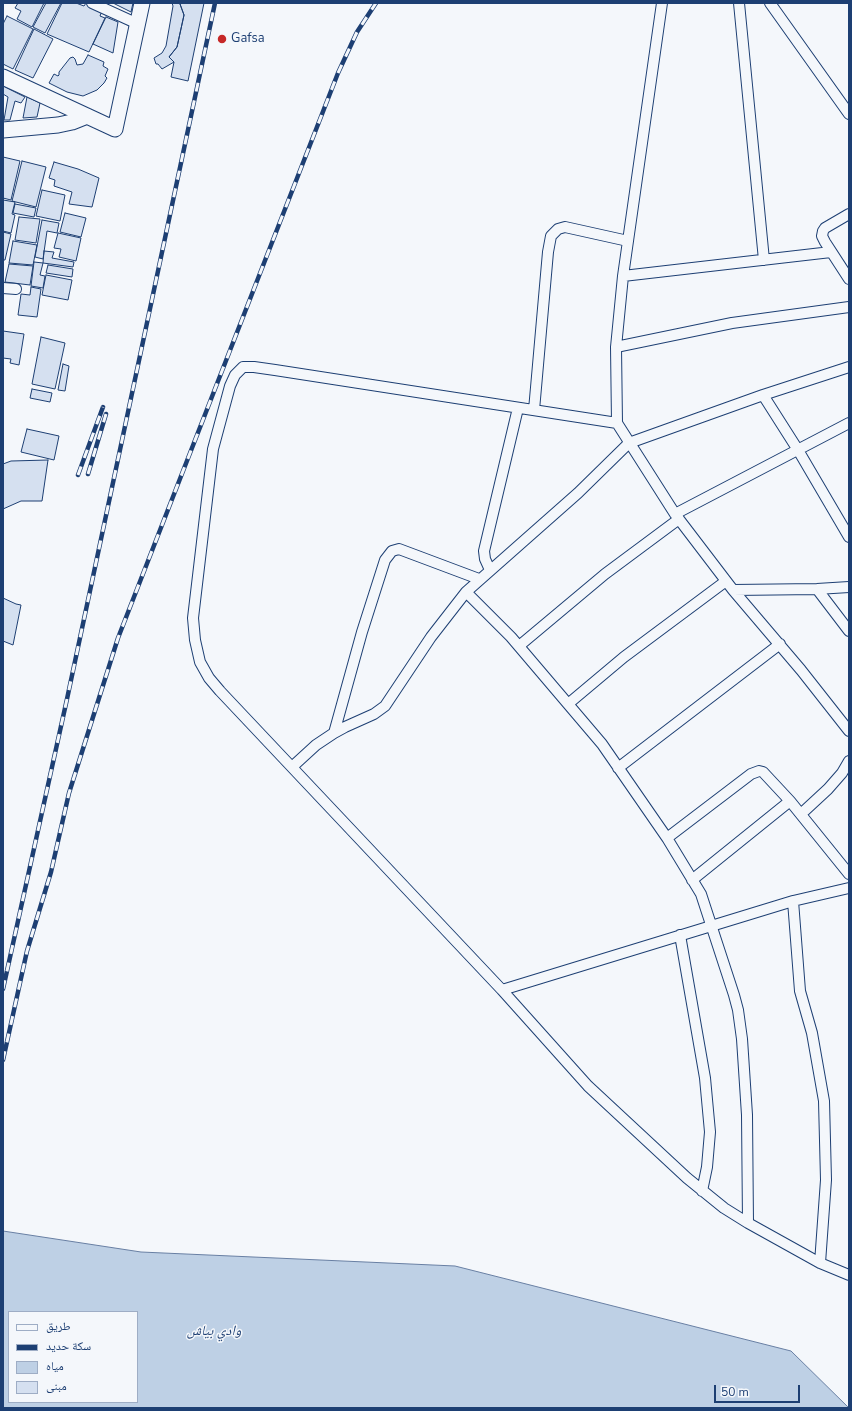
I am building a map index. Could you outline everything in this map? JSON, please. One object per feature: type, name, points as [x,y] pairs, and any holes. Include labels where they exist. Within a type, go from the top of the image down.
[{"type":"street","points":[[92,3],[138,24]]},
{"type":"street","points":[[3,77],[115,129],[142,3]]},
{"type":"street","points":[[662,3],[622,276],[616,347],[617,424],[677,516],[733,590],[780,644],[849,732]]},
{"type":"street","points":[[739,3],[764,260]]},
{"type":"street","points":[[770,3],[849,114]]},
{"type":"street","points":[[3,130],[58,125],[72,122],[87,116]]},
{"type":"street","points":[[849,214],[823,231],[823,239],[849,279]]},
{"type":"street","points":[[534,410],[548,252],[552,236],[558,229],[566,227],[628,241]]},
{"type":"street","points":[[622,276],[831,252]]},
{"type":"street","points":[[3,288],[16,289]]},
{"type":"street","points":[[616,347],[732,323],[849,307]]},
{"type":"street","points":[[617,424],[254,367],[243,367],[235,375],[213,449],[193,618],[195,640],[200,662],[209,678],[502,990],[588,1086],[702,1191],[748,1223],[820,1263],[849,1275]]},
{"type":"street","points":[[292,767],[316,745],[334,733],[374,714],[385,706],[431,637],[466,592],[578,493],[629,442],[763,395],[849,367]]},
{"type":"street","points":[[763,395],[798,450],[849,537]]},
{"type":"street","points":[[490,570],[485,559],[484,551],[518,408]]},
{"type":"street","points":[[519,646],[677,516],[849,424]]},
{"type":"street","points":[[334,733],[362,632],[385,560],[392,551],[399,549],[479,579]]},
{"type":"street","points":[[568,704],[624,657],[726,581]]},
{"type":"street","points":[[733,590],[849,587]]},
{"type":"street","points":[[817,589],[849,631]]},
{"type":"street","points":[[466,592],[519,646],[602,744],[667,838],[701,894],[738,1010],[742,1039],[747,1115],[748,1223]]},
{"type":"street","points":[[618,768],[780,644]]},
{"type":"street","points":[[801,814],[828,789],[842,773],[849,761]]},
{"type":"street","points":[[667,838],[756,771],[759,771],[763,772],[790,801],[849,874]]},
{"type":"street","points":[[692,880],[790,801]]},
{"type":"street","points":[[502,990],[793,901],[849,888]]},
{"type":"street","points":[[793,901],[800,991],[812,1033],[824,1101],[826,1180],[820,1263]]},
{"type":"street","points":[[680,935],[705,1078],[710,1132],[707,1167],[702,1191]]},
{"type":"water","name":"وادي بياش","points":[[3,1231],[141,1252],[455,1266],[791,1351],[849,1408],[3,1408]]},
{"type":"building","points":[[18,3],[44,3],[32,27],[17,19],[21,11],[15,8]]},
{"type":"building","points":[[46,3],[61,3],[45,33],[33,27]]},
{"type":"building","points":[[62,3],[76,3],[84,6],[87,3],[102,11],[100,16],[105,18],[89,52],[47,34]]},
{"type":"building","points":[[113,3],[133,3],[131,12]]},
{"type":"building","points":[[172,3],[182,3],[180,4],[184,15],[177,47],[169,57],[174,62],[162,69],[158,64],[156,64],[154,58],[162,53],[166,46],[173,6]]},
{"type":"building","points":[[204,3],[188,81],[171,77],[174,62],[169,57],[177,47],[184,15],[180,4]]},
{"type":"building","points":[[7,16],[33,29],[13,69],[3,64],[3,24]]},
{"type":"building","points":[[106,17],[118,22],[113,53],[93,44]]},
{"type":"building","points":[[34,29],[53,39],[33,78],[15,70]]},
{"type":"building","points":[[88,55],[104,62],[103,66],[108,69],[105,76],[107,78],[97,90],[83,96],[67,92],[49,83],[54,74],[59,75],[59,72],[70,58],[73,57],[75,59],[77,65],[83,64]]},
{"type":"building","points":[[3,86],[25,97],[21,103],[15,101],[10,120],[4,120],[8,97],[3,94]]},
{"type":"building","points":[[27,97],[40,103],[37,117],[23,118]]},
{"type":"building","points":[[3,157],[20,161],[11,200],[3,198]]},
{"type":"building","points":[[22,161],[46,167],[36,207],[12,201]]},
{"type":"building","points":[[54,162],[78,169],[99,178],[92,207],[69,204],[72,192],[54,186],[55,180],[49,178]]},
{"type":"building","points":[[42,190],[65,195],[60,221],[36,216]]},
{"type":"building","points":[[3,200],[15,202],[12,214],[15,215],[11,233],[3,231]]},
{"type":"building","points":[[15,204],[36,208],[34,217],[13,213]]},
{"type":"building","points":[[65,213],[86,218],[81,237],[60,232]]},
{"type":"building","points":[[19,217],[40,219],[36,243],[15,240]]},
{"type":"building","points":[[42,220],[59,223],[57,233],[47,231],[43,259],[35,257]]},
{"type":"building","points":[[3,232],[11,234],[5,260],[3,260]]},
{"type":"building","points":[[58,233],[81,238],[76,261],[59,257],[61,249],[54,248]]},
{"type":"building","points":[[13,241],[37,245],[33,265],[9,263]]},
{"type":"building","points":[[44,251],[54,252],[52,258],[74,262],[73,267],[43,263]]},
{"type":"building","points":[[34,262],[43,263],[40,275],[45,276],[43,288],[31,286]]},
{"type":"building","points":[[9,264],[33,266],[30,285],[5,282]]},
{"type":"building","points":[[48,265],[73,269],[72,277],[46,273]]},
{"type":"building","points":[[46,275],[72,280],[68,300],[42,295]]},
{"type":"building","points":[[31,287],[41,289],[37,317],[18,315],[21,294],[30,295]]},
{"type":"building","points":[[3,331],[24,334],[19,365],[10,363],[11,359],[3,358]]},
{"type":"building","points":[[41,337],[65,343],[55,389],[32,384]]},
{"type":"building","points":[[63,364],[69,366],[65,391],[58,390]]},
{"type":"building","points":[[32,389],[52,393],[50,402],[30,398]]},
{"type":"building","points":[[27,429],[59,436],[54,460],[21,452]]},
{"type":"building","points":[[48,460],[42,501],[21,501],[3,509],[3,464],[11,461]]},
{"type":"building","points":[[3,598],[21,605],[13,645],[3,641]]},
{"type":"railway","points":[[3,989],[67,699],[215,3]]},
{"type":"railway","points":[[3,1060],[27,951],[51,872],[69,793],[118,638],[338,73],[357,32],[376,3]]},
{"type":"railway","points":[[78,475],[103,407]]},
{"type":"railway","points":[[88,474],[106,414]]},
{"type":"place","name":"Gafsa","points":[[222,39]]}]
